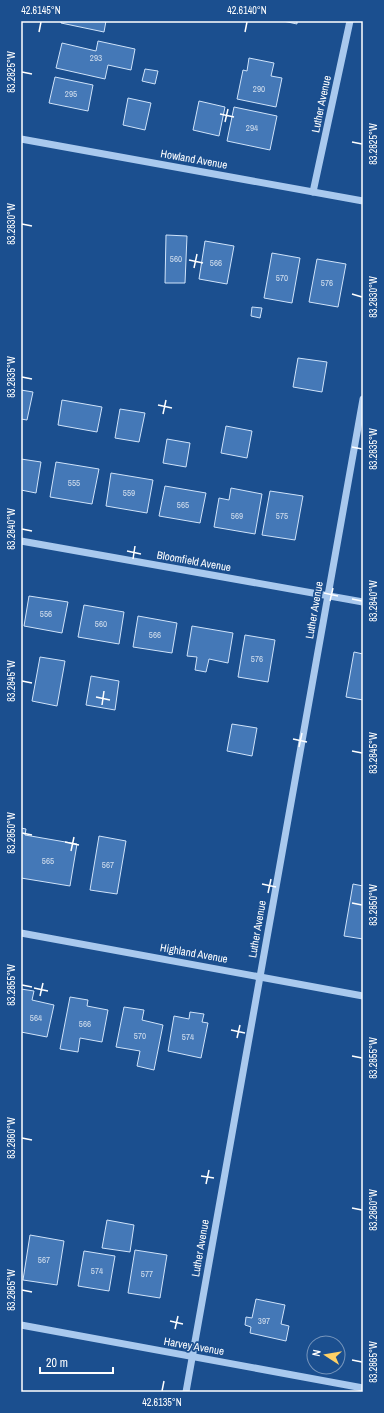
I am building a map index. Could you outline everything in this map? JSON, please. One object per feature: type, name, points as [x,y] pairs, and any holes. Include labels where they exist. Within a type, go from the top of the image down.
[{"type":"street","name":"Luther Avenue","points":[[313,192],[350,21]]},
{"type":"street","name":"Howland Avenue","points":[[21,139],[363,201]]},
{"type":"street","name":"Luther Avenue","points":[[186,1392],[363,399]]},
{"type":"street","name":"Bloomfield Avenue","points":[[21,541],[363,602]]},
{"type":"street","name":"Highland Avenue","points":[[21,933],[363,996]]},
{"type":"street","name":"Harvey Avenue","points":[[21,1325],[363,1388]]},
{"type":"building","points":[[61,21],[106,21],[104,32],[61,23]]},
{"type":"building","points":[[283,21],[297,21],[297,24]]},
{"type":"building","points":[[98,41],[135,49],[131,70],[108,65],[105,79],[56,68],[62,43],[96,51]]},
{"type":"building","points":[[249,58],[274,63],[271,76],[282,78],[276,107],[237,99],[243,70],[247,71]]},
{"type":"building","points":[[145,69],[158,71],[155,84],[142,81]]},
{"type":"building","points":[[55,77],[93,85],[88,111],[49,103]]},
{"type":"building","points":[[128,98],[151,103],[145,130],[123,125]]},
{"type":"building","points":[[199,101],[225,107],[219,136],[193,130]]},
{"type":"building","points":[[234,107],[277,116],[270,150],[227,141]]},
{"type":"building","points":[[166,235],[187,236],[185,283],[165,283]]},
{"type":"building","points":[[205,241],[234,246],[227,284],[199,279]]},
{"type":"building","points":[[272,253],[300,258],[292,303],[264,298]]},
{"type":"building","points":[[317,259],[346,264],[338,307],[309,302]]},
{"type":"building","points":[[252,307],[262,308],[260,318],[251,316]]},
{"type":"building","points":[[298,358],[327,362],[322,392],[293,387]]},
{"type":"building","points":[[21,390],[33,392],[27,420],[21,419]]},
{"type":"building","points":[[62,400],[102,407],[97,432],[58,425]]},
{"type":"building","points":[[120,409],[145,413],[139,442],[115,438]]},
{"type":"building","points":[[226,426],[252,431],[247,458],[221,453]]},
{"type":"building","points":[[167,439],[190,443],[186,467],[163,463]]},
{"type":"building","points":[[21,459],[41,462],[36,493],[21,490]]},
{"type":"building","points":[[56,462],[99,469],[92,504],[50,497]]},
{"type":"building","points":[[111,473],[153,480],[147,513],[106,506]]},
{"type":"building","points":[[165,486],[206,493],[200,523],[159,516]]},
{"type":"building","points":[[231,488],[262,494],[255,534],[214,527],[219,498],[229,500]]},
{"type":"building","points":[[270,491],[303,496],[295,540],[262,535]]},
{"type":"building","points":[[29,596],[68,602],[62,633],[24,626]]},
{"type":"building","points":[[84,605],[124,612],[119,644],[78,637]]},
{"type":"building","points":[[138,616],[177,623],[172,653],[133,647]]},
{"type":"building","points":[[192,626],[233,633],[228,663],[209,659],[206,672],[195,670],[197,657],[187,656]]},
{"type":"building","points":[[245,635],[275,640],[268,682],[238,677]]},
{"type":"building","points":[[354,652],[363,654],[363,700],[346,697]]},
{"type":"building","points":[[40,657],[65,661],[57,706],[32,701]]},
{"type":"building","points":[[91,676],[119,681],[115,710],[86,705]]},
{"type":"building","points":[[232,724],[257,728],[252,756],[227,751]]},
{"type":"building","points":[[21,828],[26,829],[25,835],[77,844],[70,886],[21,878]]},
{"type":"building","points":[[99,836],[126,841],[117,894],[90,890]]},
{"type":"building","points":[[353,884],[363,886],[363,939],[344,936]]},
{"type":"building","points":[[21,989],[34,991],[32,1000],[54,1005],[47,1037],[21,1032]]},
{"type":"building","points":[[70,997],[88,1000],[87,1006],[108,1010],[102,1042],[80,1038],[78,1052],[60,1049]]},
{"type":"building","points":[[124,1007],[144,1010],[142,1020],[163,1025],[154,1070],[137,1066],[140,1051],[116,1047]]},
{"type":"building","points":[[190,1012],[204,1014],[202,1022],[208,1023],[201,1058],[168,1051],[174,1016],[189,1019]]},
{"type":"building","points":[[107,1220],[134,1225],[130,1252],[102,1248]]},
{"type":"building","points":[[30,1235],[64,1241],[57,1285],[23,1280]]},
{"type":"building","points":[[135,1250],[167,1255],[160,1298],[128,1293]]},
{"type":"building","points":[[84,1251],[115,1256],[109,1291],[78,1286]]},
{"type":"building","points":[[256,1299],[285,1305],[281,1324],[289,1326],[286,1341],[250,1333],[251,1327],[245,1325],[246,1317],[252,1318]]}]
